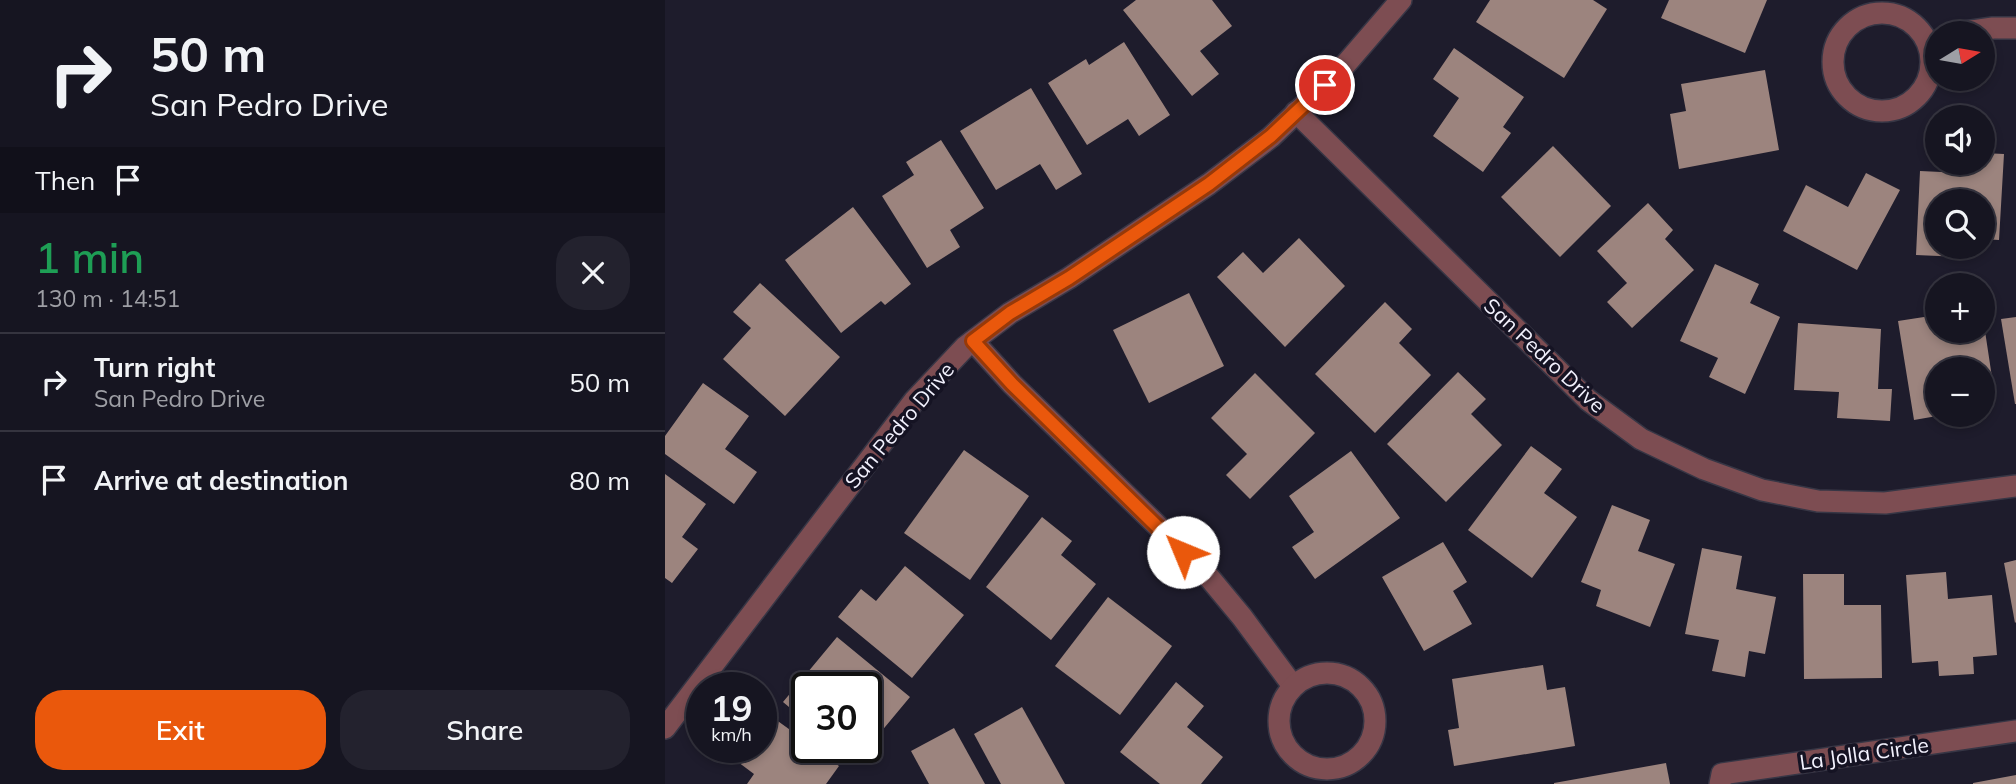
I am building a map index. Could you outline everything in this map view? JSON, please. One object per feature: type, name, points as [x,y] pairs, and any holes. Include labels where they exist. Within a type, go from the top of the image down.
[{"type":"street","name":"San Pedro Drive","points":[[665,728],[914,401],[973,341],[1010,313],[1069,278],[1209,184],[1271,136],[1339,72],[1401,0]]},
{"type":"street","points":[[1893,14],[1907,20],[1932,41],[1929,77],[1921,92],[1908,104],[1892,110],[1876,111],[1859,106],[1846,96],[1837,81],[1833,66],[1834,51],[1840,36],[1850,24],[1863,16],[1893,14]]},
{"type":"street","points":[[1995,27],[2016,29]]},
{"type":"street","name":"San Pedro Drive","points":[[1296,112],[1587,400],[1641,439],[1704,469],[1762,490],[1818,501],[1885,503],[2016,486]]},
{"type":"street","points":[[973,341],[1012,384],[1202,570],[1242,617],[1293,687]]},
{"type":"street","points":[[1319,673],[1335,673],[1349,677],[1361,686],[1375,713],[1370,743],[1361,755],[1348,765],[1331,769],[1315,768],[1299,761],[1280,733],[1279,716],[1283,700],[1293,687],[1305,678],[1319,673]]},
{"type":"street","name":"La Jolla Circle","points":[[1720,784],[1722,774],[2016,731]]},
{"type":"building","points":[[1136,0],[1212,0],[1232,26],[1200,51],[1219,74],[1192,96],[1123,10]]},
{"type":"building","points":[[1490,0],[1593,0],[1607,9],[1564,78],[1476,22]]},
{"type":"building","points":[[1669,0],[1767,0],[1745,53],[1661,18]]},
{"type":"building","points":[[1124,42],[1170,115],[1139,136],[1128,119],[1087,145],[1048,83],[1086,59],[1089,65]]},
{"type":"building","points":[[1454,48],[1524,97],[1503,127],[1511,133],[1483,172],[1433,136],[1459,98],[1433,79]]},
{"type":"building","points":[[1765,70],[1779,150],[1679,169],[1670,114],[1686,111],[1681,84]]},
{"type":"building","points":[[1031,88],[1082,174],[1056,190],[1040,164],[996,190],[960,131]]},
{"type":"building","points":[[941,140],[984,208],[950,230],[960,247],[927,268],[882,196],[914,175],[906,162]]},
{"type":"building","points":[[1553,146],[1611,206],[1560,257],[1501,197]]},
{"type":"building","points":[[1995,154],[2004,154],[1999,240],[1995,240],[1995,189],[1925,189],[1925,255],[1916,255],[1920,171],[1925,171],[1925,175],[1995,175]]},
{"type":"building","points":[[1866,173],[1900,190],[1857,270],[1783,231],[1806,185],[1848,207]]},
{"type":"building","points":[[1648,203],[1673,230],[1665,239],[1694,270],[1632,328],[1607,302],[1627,283],[1597,251]]},
{"type":"building","points":[[853,207],[911,284],[885,305],[881,301],[841,333],[785,260]]},
{"type":"building","points":[[1299,238],[1345,286],[1285,347],[1217,277],[1243,252],[1263,273]]},
{"type":"building","points":[[1715,264],[1759,284],[1750,303],[1780,317],[1745,394],[1709,377],[1718,358],[1680,341]]},
{"type":"building","points":[[760,283],[840,357],[785,416],[723,359],[751,328],[733,312]]},
{"type":"building","points":[[1189,293],[1224,366],[1149,403],[1113,330]]},
{"type":"building","points":[[1385,302],[1412,329],[1399,343],[1431,375],[1375,433],[1315,374]]},
{"type":"building","points":[[1925,317],[1925,343],[1987,343],[1989,357],[1925,357],[1925,418],[1914,420],[1898,321]]},
{"type":"building","points":[[2016,317],[2016,404],[2015,404],[2001,319]]},
{"type":"building","points":[[1798,323],[1881,329],[1878,389],[1892,389],[1890,421],[1837,418],[1839,392],[1794,390]]},
{"type":"building","points":[[1458,372],[1486,399],[1471,414],[1502,445],[1446,502],[1387,444]]},
{"type":"building","points":[[1255,373],[1315,433],[1250,499],[1226,475],[1247,454],[1211,418]]},
{"type":"building","points":[[703,383],[749,416],[725,449],[757,472],[734,504],[665,454],[665,436]]},
{"type":"building","points":[[1531,446],[1562,469],[1544,493],[1577,517],[1532,578],[1468,530]]},
{"type":"building","points":[[964,450],[1029,496],[970,580],[904,533]]},
{"type":"building","points":[[1351,451],[1400,518],[1315,579],[1292,547],[1314,532],[1289,496]]},
{"type":"building","points":[[665,474],[706,504],[682,537],[698,549],[672,583],[665,578]]},
{"type":"building","points":[[1612,505],[1650,520],[1638,551],[1675,564],[1650,627],[1596,606],[1601,590],[1581,582]]},
{"type":"building","points":[[1042,517],[1072,541],[1061,555],[1096,584],[1051,640],[986,587]]},
{"type":"building","points":[[1443,542],[1467,582],[1453,591],[1472,624],[1424,651],[1382,577]]},
{"type":"building","points":[[1702,548],[1742,556],[1736,589],[1776,597],[1765,654],[1749,651],[1745,677],[1712,671],[1719,640],[1685,634]]},
{"type":"building","points":[[2016,560],[2016,622],[2015,623],[2004,563]]},
{"type":"building","points":[[905,566],[964,615],[912,678],[838,617],[861,589],[876,601]]},
{"type":"building","points":[[1946,572],[1948,599],[1992,595],[1997,655],[1973,657],[1974,674],[1939,676],[1938,661],[1912,663],[1906,575]]},
{"type":"building","points":[[1803,574],[1844,574],[1844,605],[1881,605],[1882,678],[1804,679]]},
{"type":"building","points":[[1108,597],[1172,646],[1120,715],[1055,666]]},
{"type":"building","points":[[837,637],[880,672],[808,672]]},
{"type":"building","points":[[1543,665],[1547,690],[1565,687],[1575,746],[1454,766],[1448,730],[1459,728],[1452,679]]},
{"type":"building","points":[[882,674],[910,697],[882,731]]},
{"type":"building","points":[[1176,682],[1204,706],[1187,727],[1223,757],[1201,784],[1160,784],[1120,752]]},
{"type":"building","points":[[791,692],[791,709],[783,702]]},
{"type":"building","points":[[1022,707],[1065,784],[1001,784],[974,734]]},
{"type":"building","points":[[777,720],[791,731],[791,763],[835,763],[839,766],[826,784],[747,784],[754,774],[739,763],[777,763]]},
{"type":"building","points":[[954,728],[985,784],[929,784],[911,751]]},
{"type":"building","points":[[1666,763],[1670,784],[1554,784],[1554,783]]},
{"type":"building","points":[[2016,775],[2016,784],[1973,784],[1973,783]]},
{"type":"route","points":[[1183,552],[1012,384],[973,341],[1010,313],[1069,278],[1209,184],[1271,136],[1325,85]]}]
